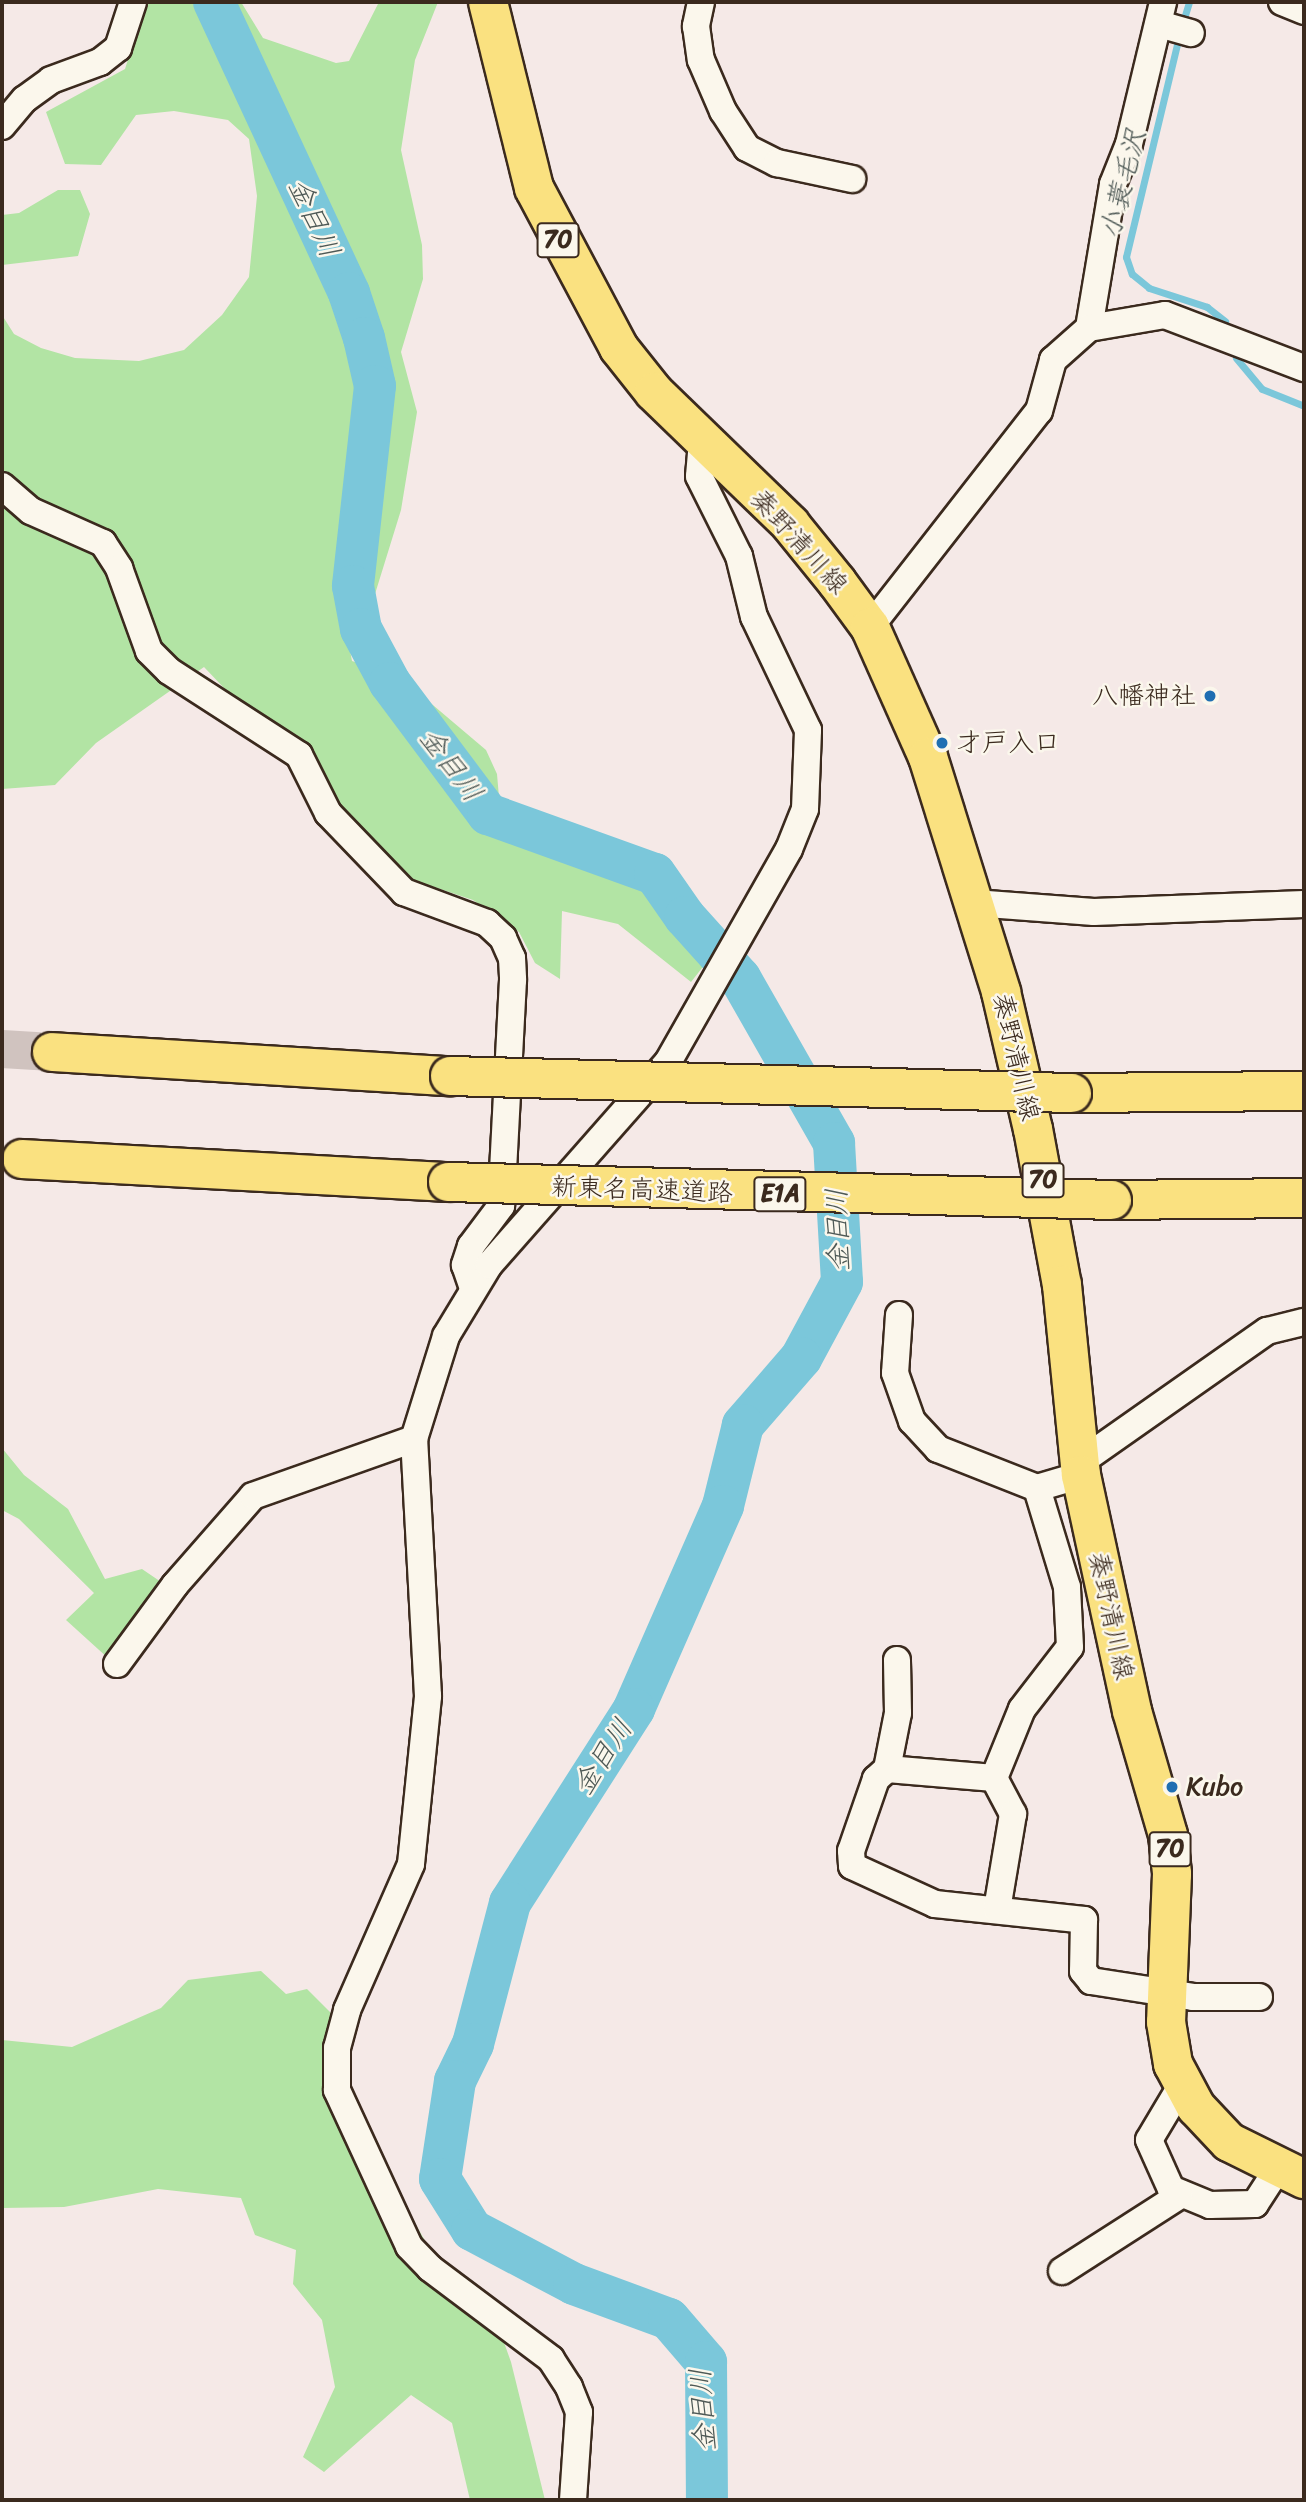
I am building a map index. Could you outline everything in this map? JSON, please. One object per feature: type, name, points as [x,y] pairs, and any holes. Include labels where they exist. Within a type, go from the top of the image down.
[{"type":"main road","name":"秦野清川線","points":[[488,2],[534,188],[568,260],[619,348],[702,441],[790,524],[870,627],[928,758],[1001,992],[1038,1155],[1062,1284],[1080,1469],[1132,1711],[1168,1835],[1166,2022],[1173,2064],[1183,2083],[1229,2143],[1290,2174]]},
{"type":"main road","points":[[52,1052],[450,1076],[1072,1093],[1304,1091]]},
{"type":"main road","name":"新東名高速道路","points":[[22,1158],[448,1182],[1112,1200],[1304,1198]]},
{"type":"street","points":[[2,126],[51,80],[100,62],[118,48],[133,2]]},
{"type":"street","points":[[701,2],[696,26],[701,60],[723,111],[747,148],[777,163],[852,179]]},
{"type":"street","points":[[1282,2],[1304,11]]},
{"type":"street","points":[[1089,328],[1113,184],[1162,17],[1191,33]]},
{"type":"street","points":[[870,627],[1039,411],[1053,360],[1089,328],[1165,315],[1304,368]]},
{"type":"street","points":[[573,2500],[579,2412],[569,2387],[551,2359],[430,2268],[409,2246],[337,2090],[337,2048],[347,2010],[411,1864],[428,1696],[414,1439],[446,1336],[473,1288],[651,1085],[712,985],[805,809],[808,730],[754,617],[740,556],[699,476],[702,441]]},
{"type":"street","points":[[2,486],[31,511],[103,543],[119,568],[149,651],[169,671],[299,755],[328,813],[404,892],[486,923],[503,938],[512,958],[513,980],[501,1206],[471,1246],[465,1265],[473,1288]]},
{"type":"street","points":[[974,903],[1094,912],[1304,904]]},
{"type":"street","points":[[899,1315],[895,1373],[912,1422],[938,1449],[1037,1488],[1080,1469],[1268,1331],[1304,1322]]},
{"type":"street","points":[[117,1664],[175,1585],[253,1496],[414,1439]]},
{"type":"street","points":[[993,1778],[1022,1709],[1070,1647],[1067,1587],[1037,1488]]},
{"type":"street","points":[[897,1660],[898,1713],[887,1769],[876,1779],[851,1851],[852,1866],[935,1904],[1084,1920],[1084,1977],[1168,1991],[1259,1997]]},
{"type":"street","points":[[887,1769],[993,1778]]},
{"type":"street","points":[[993,1778],[1013,1814],[997,1910]]},
{"type":"street","points":[[1183,2083],[1149,2140],[1160,2175],[1179,2196],[1210,2205],[1255,2204],[1290,2174]]},
{"type":"street","points":[[1062,2271],[1179,2196]]},
{"type":"green space","points":[[146,2],[241,2],[263,38],[336,63],[349,61],[379,2],[438,2],[415,60],[401,150],[422,245],[423,279],[401,352],[417,412],[401,510],[375,594],[347,635],[352,661],[401,678],[486,750],[497,774],[500,809],[565,835],[620,849],[713,954],[691,982],[618,924],[562,911],[560,979],[535,963],[519,932],[473,900],[404,877],[204,667],[96,743],[55,785],[2,789],[2,315],[14,334],[41,348],[75,358],[139,361],[184,350],[222,315],[249,277],[257,196],[249,139],[228,120],[174,111],[136,115],[101,165],[65,164],[46,112],[125,69]]},
{"type":"green space","points":[[58,190],[80,190],[90,214],[78,256],[2,265],[2,215],[19,213]]},
{"type":"green space","points":[[2,1448],[24,1475],[68,1509],[105,1579],[142,1569],[164,1584],[109,1659],[66,1620],[94,1593],[19,1519],[2,1510]]},
{"type":"green space","points":[[261,1971],[286,1994],[307,1989],[341,2023],[325,2063],[433,2255],[492,2309],[511,2362],[545,2500],[470,2500],[452,2423],[411,2395],[324,2472],[303,2457],[335,2387],[322,2320],[293,2284],[296,2250],[255,2235],[241,2198],[158,2189],[64,2207],[2,2208],[2,2040],[72,2047],[161,2008],[188,1980]]},
{"type":"waterway","name":"金目川","points":[[214,2],[349,293],[364,338],[375,386],[353,586],[361,629],[390,683],[488,814],[655,874],[685,917],[740,978],[834,1143],[842,1282],[801,1358],[743,1425],[723,1506],[634,1709],[510,1903],[473,2044],[455,2081],[440,2179],[472,2230],[574,2284],[669,2319],[706,2362],[707,2500]]},
{"type":"waterway","name":"小蓑毛沢","points":[[1182,25],[1189,2]]},
{"type":"waterway","name":"小蓑毛沢","points":[[1179,36],[1126,257],[1132,274],[1149,288],[1207,307],[1225,321]]},
{"type":"waterway","name":"小蓑毛沢","points":[[1236,358],[1262,389],[1304,406]]},
{"type":"tunnel","points":[[2,1049],[52,1052]]},
{"type":"place","name":"八幡神社","points":[[1210,696]]},
{"type":"place","name":"才戸入口","points":[[942,743]]},
{"type":"place","name":"Kubo","points":[[1172,1787]]}]
